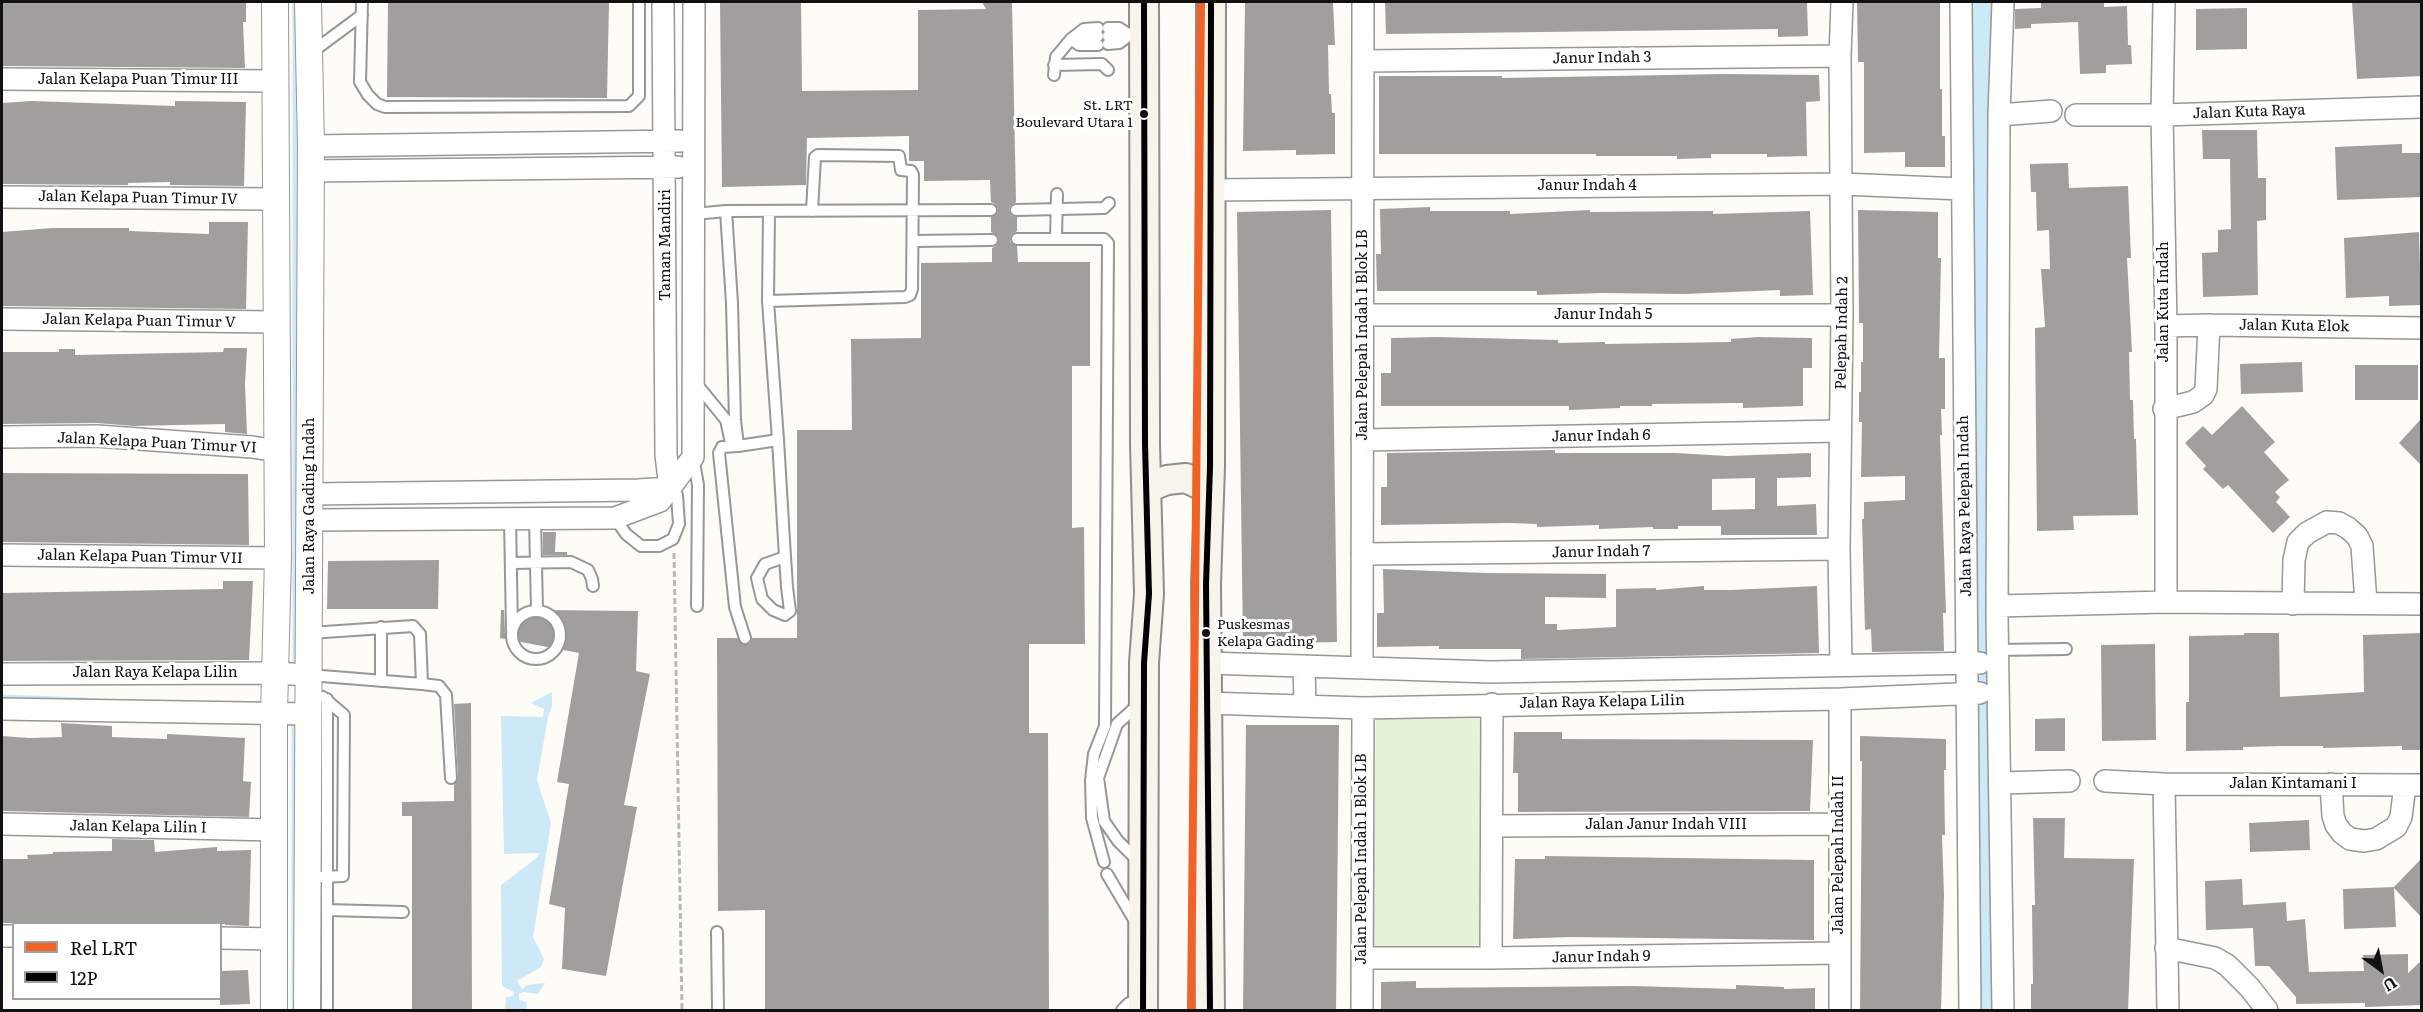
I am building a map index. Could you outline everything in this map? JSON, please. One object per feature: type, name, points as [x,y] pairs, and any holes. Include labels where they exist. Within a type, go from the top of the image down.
[{"type":"main road","points":[[1210,1011],[1206,584],[1211,2]]},
{"type":"main road","points":[[1136,1006],[1144,936],[1144,663],[1149,594],[1149,475],[1139,20]]},
{"type":"main road","points":[[1149,475],[1167,480],[1207,477]]},
{"type":"street","points":[[274,1011],[274,714],[279,674],[275,2]]},
{"type":"street","name":"Jalan Raya Gading Indah","points":[[307,1011],[317,877],[310,633],[311,146],[308,2]]},
{"type":"street","name":"Taman Mandiri","points":[[663,2],[666,142],[665,494]]},
{"type":"street","name":"Taman Mandiri","points":[[693,457],[694,2]]},
{"type":"street","name":"Jalan Pelepah Indah 1 Blok LB","points":[[1362,668],[1363,2]]},
{"type":"street","name":"Pelepah Indah 2","points":[[1841,664],[1839,549],[1842,2]]},
{"type":"street","name":"Jalan Raya Pelepah Indah","points":[[1961,2],[1962,189],[1985,661],[1970,1011]]},
{"type":"street","name":"Jalan Raya Pelepah Indah","points":[[2003,2],[1999,115],[1997,612],[1985,661],[1982,693],[2001,783],[2003,1011]]},
{"type":"street","name":"Jalan Kuta Indah","points":[[2164,2],[2162,115],[2166,326],[2164,409],[2166,602]]},
{"type":"street","name":"Janur Indah 3","points":[[1363,61],[1840,56]]},
{"type":"street","name":"Jalan Kelapa Puan Timur III","points":[[2,79],[275,81]]},
{"type":"street","name":"Jalan Kuta Raya","points":[[2076,115],[2162,115],[2421,107]]},
{"type":"street","points":[[1999,115],[2051,111]]},
{"type":"street","points":[[311,146],[694,140]]},
{"type":"street","points":[[534,142],[534,169]]},
{"type":"street","points":[[311,171],[694,167]]},
{"type":"street","name":"Janur Indah 4","points":[[1211,190],[1842,184],[1962,189]]},
{"type":"street","name":"Jalan Kelapa Puan Timur IV","points":[[2,197],[275,199]]},
{"type":"street","name":"Janur Indah 5","points":[[1363,315],[1842,315]]},
{"type":"street","name":"Jalan Kelapa Puan Timur V","points":[[2,319],[276,322]]},
{"type":"street","points":[[2164,409],[2193,402],[2203,395],[2206,389],[2210,325]]},
{"type":"street","name":"Jalan Kuta Elok","points":[[2166,326],[2421,328]]},
{"type":"street","name":"Janur Indah 6","points":[[1362,440],[1840,431]]},
{"type":"street","name":"Jalan Kelapa Puan Timur VI","points":[[2,437],[97,436],[252,447],[277,451]]},
{"type":"street","points":[[309,520],[615,518],[639,511],[665,494],[693,457]]},
{"type":"street","points":[[310,494],[638,490],[665,494]]},
{"type":"street","points":[[508,492],[510,519]]},
{"type":"street","points":[[535,492],[536,518]]},
{"type":"street","points":[[2293,604],[2294,560],[2298,542],[2307,533],[2327,522],[2339,523],[2348,528],[2357,536],[2362,546],[2366,603]]},
{"type":"street","name":"Janur Indah 7","points":[[1362,554],[1839,549]]},
{"type":"street","name":"Jalan Kelapa Puan Timur VII","points":[[2,555],[278,558]]},
{"type":"street","points":[[1997,612],[2166,602],[2421,604]]},
{"type":"street","points":[[1207,663],[1491,672],[1985,661]]},
{"type":"street","points":[[1304,666],[1305,705]]},
{"type":"street","name":"Jalan Raya Kelapa Lilin","points":[[2,674],[279,674],[311,691]]},
{"type":"street","points":[[2,709],[274,714],[311,691]]},
{"type":"street","name":"Jalan Raya Kelapa Lilin","points":[[1206,703],[1363,708],[1840,699],[1982,693]]},
{"type":"street","name":"Jalan Pelepah Indah II","points":[[1840,699],[1840,1011]]},
{"type":"street","points":[[1491,958],[1492,704]]},
{"type":"street","name":"Jalan Pelepah Indah 1 Blok LB","points":[[1362,1011],[1363,708]]},
{"type":"street","points":[[2001,783],[2069,781]]},
{"type":"street","name":"Jalan Kintamani I","points":[[2105,781],[2164,784],[2413,785]]},
{"type":"street","points":[[2164,784],[2168,1011]]},
{"type":"street","points":[[2331,784],[2332,816],[2336,825],[2350,839],[2364,841],[2388,834],[2396,826],[2413,785]]},
{"type":"street","name":"Jalan Kelapa Lilin I","points":[[2,824],[275,830]]},
{"type":"street","name":"Jalan Janur Indah VIII","points":[[1492,826],[1839,824]]},
{"type":"street","points":[[222,938],[275,939]]},
{"type":"street","points":[[2166,948],[2215,958],[2250,988],[2267,1011]]},
{"type":"street","name":"Janur Indah 9","points":[[1362,958],[1839,953]]},
{"type":"lane","points":[[362,2],[360,82],[368,95],[377,104],[385,107],[630,106],[639,96],[639,2]]},
{"type":"lane","points":[[309,54],[362,15]]},
{"type":"lane","points":[[1071,39],[1079,45],[1139,20]]},
{"type":"lane","points":[[1103,36],[1084,29],[1071,39],[1056,57],[1054,70],[1102,64],[1108,70]]},
{"type":"lane","points":[[768,301],[910,295],[914,210],[913,175],[910,171],[901,170],[899,156],[818,155],[813,161],[812,211]]},
{"type":"lane","points":[[1056,238],[1057,194]]},
{"type":"lane","points":[[1016,210],[1104,208],[1109,203]]},
{"type":"lane","points":[[694,214],[726,211],[991,210]]},
{"type":"lane","points":[[726,211],[735,446]]},
{"type":"lane","points":[[769,212],[768,301],[790,611],[785,615],[773,610],[762,599],[757,578],[765,564],[785,557]]},
{"type":"lane","points":[[1017,239],[1104,239],[1108,243],[1105,726],[1095,754],[1090,780],[1092,818],[1105,868],[1144,936]]},
{"type":"lane","points":[[913,241],[992,240]]},
{"type":"lane","points":[[694,381],[726,420],[735,446]]},
{"type":"lane","points":[[745,638],[735,607],[719,453],[722,447],[778,440]]},
{"type":"lane","points":[[693,457],[698,484],[697,606]]},
{"type":"lane","points":[[615,518],[626,534],[641,546],[659,546],[674,539],[679,524],[677,495],[665,494]]},
{"type":"lane","points":[[536,518],[537,611]]},
{"type":"lane","points":[[510,519],[512,633],[514,645],[522,655],[534,659],[546,657],[556,648],[560,637],[557,624],[549,615],[537,611],[525,613],[516,622],[512,633]]},
{"type":"lane","points":[[511,563],[571,562],[588,570],[593,586]]},
{"type":"lane","points":[[310,633],[413,626],[420,634],[422,684]]},
{"type":"lane","points":[[381,627],[381,681]]},
{"type":"lane","points":[[1985,661],[2066,649]]},
{"type":"lane","points":[[311,691],[381,681],[439,686],[446,695],[451,778]]},
{"type":"lane","points":[[311,691],[344,715],[343,876],[317,877],[327,910],[327,1011]]},
{"type":"lane","points":[[1144,699],[1117,724],[1098,778],[1104,821],[1118,841],[1144,867]]},
{"type":"lane","points":[[1105,726],[1117,724]]},
{"type":"lane","points":[[327,910],[403,912]]},
{"type":"lane","points":[[717,932],[718,1011]]},
{"type":"path","points":[[674,539],[682,1011]]},
{"type":"green space","points":[[1491,707],[1487,946],[1372,949],[1376,711]]},
{"type":"water","points":[[552,692],[552,706],[537,780],[551,823],[533,937],[544,959],[541,967],[517,981],[522,989],[527,985],[545,983],[538,994],[523,992],[519,994],[519,1000],[527,1002],[526,1010],[505,1010],[506,997],[513,996],[514,992],[502,986],[501,885],[538,857],[539,853],[504,854],[501,716],[543,717],[544,709],[531,703]]},
{"type":"building","points":[[2,2],[246,2],[246,22],[243,22],[245,68],[2,66]]},
{"type":"building","points":[[388,2],[609,2],[607,98],[387,97]]},
{"type":"building","points":[[720,2],[801,2],[802,91],[918,90],[918,10],[986,9],[982,2],[1012,2],[1016,202],[1010,206],[1009,211],[1012,216],[1017,217],[1017,231],[1011,235],[1010,242],[1017,246],[1018,262],[1090,262],[1090,366],[1072,366],[1072,528],[1084,527],[1085,644],[1029,644],[1029,733],[1048,733],[1049,1011],[765,1011],[765,910],[718,911],[717,638],[737,638],[744,645],[750,643],[752,638],[797,638],[797,430],[852,430],[851,339],[921,338],[921,263],[992,262],[992,248],[999,240],[998,236],[991,232],[991,217],[997,214],[998,209],[991,202],[990,180],[924,181],[924,161],[909,161],[909,136],[807,138],[806,185],[722,187]]},
{"type":"building","points":[[1245,2],[1333,2],[1335,45],[1328,45],[1329,94],[1331,94],[1332,113],[1335,113],[1335,154],[1296,155],[1296,150],[1243,151]]},
{"type":"building","points":[[1385,2],[1807,2],[1808,36],[1778,37],[1778,29],[1386,34]]},
{"type":"building","points":[[1857,2],[1940,2],[1940,89],[1942,89],[1942,136],[1945,136],[1945,167],[1905,167],[1905,152],[1864,153],[1864,62],[1858,62]]},
{"type":"building","points":[[2041,2],[2104,2],[2104,7],[2127,6],[2128,45],[2131,45],[2132,64],[2106,65],[2106,73],[2080,74],[2078,22],[2031,24],[2031,28],[2015,29],[2015,9],[2041,8]]},
{"type":"building","points":[[2352,2],[2421,2],[2421,76],[2357,79]]},
{"type":"building","points":[[2247,8],[2247,49],[2196,50],[2196,9]]},
{"type":"building","points":[[1724,74],[1819,75],[1820,101],[1806,102],[1807,156],[1767,157],[1767,154],[1711,154],[1711,158],[1677,159],[1677,156],[1596,156],[1596,154],[1379,154],[1379,76],[1502,76],[1502,78]]},
{"type":"building","points":[[32,101],[175,106],[175,101],[246,102],[244,186],[170,185],[170,182],[128,183],[128,185],[2,184],[2,103]]},
{"type":"building","points":[[2202,130],[2257,130],[2258,178],[2266,178],[2266,220],[2257,221],[2258,295],[2203,297],[2202,253],[2218,252],[2218,230],[2231,229],[2230,159],[2203,159]]},
{"type":"building","points":[[2402,144],[2402,153],[2421,153],[2421,197],[2337,200],[2335,147]]},
{"type":"building","points":[[2068,163],[2069,188],[2128,186],[2131,258],[2127,258],[2132,352],[2129,352],[2130,400],[2133,400],[2134,439],[2136,439],[2138,515],[2073,516],[2074,530],[2037,531],[2035,328],[2045,327],[2041,269],[2050,269],[2049,230],[2037,231],[2036,192],[2031,192],[2030,164]]},
{"type":"building","points":[[1430,207],[1430,211],[1510,211],[1510,214],[1590,210],[1590,212],[1713,211],[1713,214],[1810,211],[1813,295],[1780,296],[1780,290],[1684,294],[1537,295],[1537,291],[1377,291],[1376,254],[1381,254],[1380,209]]},
{"type":"building","points":[[1331,210],[1337,642],[1243,644],[1237,212]]},
{"type":"building","points":[[1858,210],[1938,212],[1938,258],[1941,258],[1939,358],[1945,358],[1945,409],[1941,409],[1942,435],[1940,435],[1946,613],[1943,613],[1944,651],[1872,652],[1871,629],[1865,630],[1862,519],[1864,519],[1864,502],[1905,500],[1905,476],[1861,477],[1862,422],[1859,422],[1859,392],[1861,392],[1861,362],[1863,362],[1863,323],[1859,323]]},
{"type":"building","points":[[209,222],[248,222],[246,309],[2,306],[2,232],[52,228],[129,228],[129,231],[209,234]]},
{"type":"building","points":[[2419,232],[2421,305],[2389,306],[2389,296],[2346,298],[2344,238]]},
{"type":"building","points":[[1757,337],[1812,338],[1812,368],[1803,368],[1803,406],[1743,408],[1743,403],[1652,404],[1652,406],[1569,410],[1569,406],[1381,406],[1381,373],[1391,373],[1391,338],[1558,340],[1558,343],[1605,342],[1605,344],[1731,342],[1731,339]]},
{"type":"building","points":[[224,348],[247,348],[245,384],[247,434],[225,432],[225,424],[134,426],[97,423],[2,424],[2,352],[59,352],[59,349],[75,349],[75,355],[223,352]]},
{"type":"building","points":[[2302,362],[2303,392],[2241,394],[2240,364]]},
{"type":"building","points":[[2355,365],[2418,365],[2418,400],[2355,400]]},
{"type":"building","points":[[2242,406],[2275,442],[2264,452],[2289,480],[2275,492],[2280,497],[2276,502],[2290,517],[2273,533],[2228,485],[2223,489],[2203,469],[2206,466],[2185,443],[2203,426],[2212,435]]},
{"type":"building","points":[[2421,419],[2421,465],[2399,443]]},
{"type":"building","points":[[1555,450],[1555,453],[1676,453],[1727,456],[1811,453],[1811,477],[1777,478],[1777,506],[1816,504],[1817,535],[1721,535],[1721,526],[1678,526],[1678,529],[1653,529],[1653,527],[1599,529],[1599,525],[1537,527],[1537,524],[1510,523],[1381,525],[1381,487],[1387,487],[1387,453]],"holes":[[[1755,478],[1755,509],[1712,510],[1712,479]]]},
{"type":"building","points":[[2,473],[248,474],[249,545],[2,542]]},
{"type":"building","points":[[543,532],[556,532],[555,552],[567,552],[567,555],[543,555]]},
{"type":"building","points":[[439,560],[438,609],[327,609],[328,561]]},
{"type":"building","points":[[1383,569],[1606,574],[1606,598],[1545,597],[1545,624],[1557,624],[1557,630],[1616,627],[1616,589],[1656,588],[1656,590],[1704,586],[1704,590],[1731,590],[1817,586],[1819,653],[1521,659],[1521,649],[1439,649],[1439,646],[1377,647],[1377,613],[1384,613]]},
{"type":"building","points":[[223,581],[253,581],[249,660],[2,661],[2,593],[223,589]]},
{"type":"building","points":[[501,610],[504,610],[505,633],[512,637],[519,633],[519,610],[529,610],[531,615],[537,618],[543,615],[544,610],[638,611],[636,671],[650,674],[624,805],[637,807],[606,976],[562,969],[565,908],[549,904],[569,784],[557,782],[579,653],[500,638]]},
{"type":"building","points":[[2244,633],[2279,633],[2280,697],[2364,692],[2363,635],[2421,633],[2421,750],[2402,750],[2402,746],[2323,748],[2323,746],[2284,746],[2243,747],[2243,750],[2186,751],[2189,636],[2244,635]]},
{"type":"building","points":[[2155,644],[2156,740],[2102,741],[2101,645]]},
{"type":"building","points":[[471,703],[472,1011],[412,1011],[412,816],[402,816],[402,802],[454,801],[454,785],[458,778],[454,704]]},
{"type":"building","points":[[2065,718],[2065,751],[2035,751],[2035,719]]},
{"type":"building","points":[[61,723],[112,726],[112,737],[167,739],[167,734],[245,738],[243,781],[251,782],[249,817],[2,811],[2,736],[62,737]]},
{"type":"building","points":[[1246,725],[1339,725],[1336,1011],[1243,1011]]},
{"type":"building","points":[[1514,732],[1562,732],[1562,739],[1813,740],[1810,811],[1518,812],[1518,773],[1513,773]]},
{"type":"building","points":[[1860,736],[1946,739],[1945,835],[1942,835],[1944,895],[1941,1011],[1860,1011],[1862,761],[1860,761]]},
{"type":"building","points":[[2033,818],[2065,818],[2064,858],[2134,859],[2128,1011],[2031,1011],[2032,905],[2035,905]]},
{"type":"building","points":[[2309,820],[2310,850],[2250,852],[2249,823]]},
{"type":"building","points":[[112,839],[154,840],[155,852],[217,847],[217,851],[251,850],[249,926],[225,925],[222,922],[2,923],[2,859],[28,859],[27,855],[53,854],[53,852],[112,851]]},
{"type":"building","points":[[1545,856],[1814,860],[1814,940],[1569,937],[1513,939],[1515,859],[1545,859]]},
{"type":"building","points":[[2421,859],[2421,917],[2394,888],[2396,927],[2344,929],[2343,889],[2394,887]]},
{"type":"building","points":[[2242,879],[2243,905],[2286,902],[2287,921],[2305,919],[2309,972],[2364,971],[2363,955],[2408,954],[2408,973],[2421,961],[2421,1005],[2365,1007],[2365,1003],[2296,1004],[2296,997],[2269,966],[2255,966],[2253,928],[2206,930],[2205,881]]},
{"type":"building","points":[[248,970],[250,1004],[220,1005],[222,971]]},
{"type":"building","points":[[1416,981],[1416,988],[1632,986],[1736,989],[1736,985],[1784,987],[1784,989],[1815,988],[1815,1011],[1381,1011],[1381,982]]},
{"type":"waterway","points":[[295,2],[295,669]]},
{"type":"waterway","points":[[1984,2],[1982,630],[1984,1010]]},
{"type":"waterway","points":[[2,697],[87,700]]},
{"type":"waterway","points":[[294,721],[294,1010]]},
{"type":"rail line","name":"LRT","points":[[1191,1010],[1201,2]]},
{"type":"transit line","name":"12P","points":[[1143,1010],[1144,663],[1149,594],[1145,444],[1144,2]]},
{"type":"transit line","name":"12P","points":[[1210,1010],[1206,584],[1210,467],[1211,2]]},
{"type":"place","name":"St. LRT Boulevard Utara 1","points":[[1144,114]]},
{"type":"place","name":"Puskesmas Kelapa Gading","points":[[1206,633]]}]
